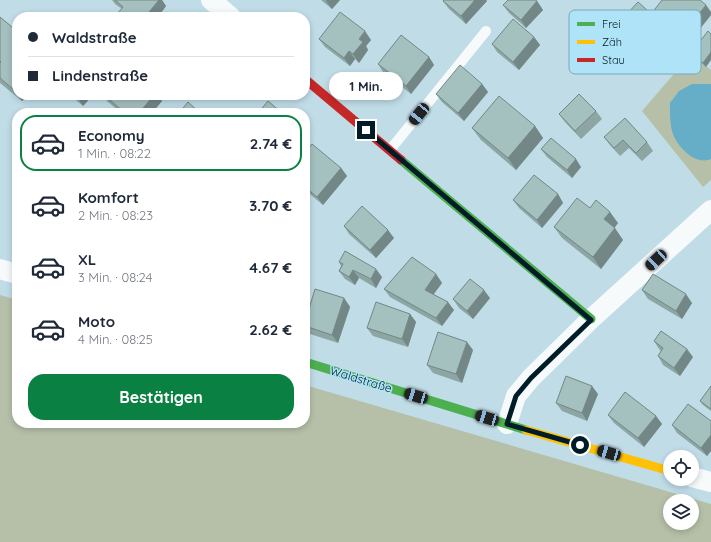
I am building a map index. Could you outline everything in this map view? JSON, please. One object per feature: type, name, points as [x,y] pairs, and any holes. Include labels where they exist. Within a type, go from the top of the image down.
[{"type":"street","points":[[211,0],[225,12]]},
{"type":"street","points":[[310,83],[591,320]]},
{"type":"street","points":[[507,424],[516,396],[531,378],[591,320],[711,210]]},
{"type":"street","points":[[0,269],[12,273]]},
{"type":"street","name":"Waldstraße","points":[[310,364],[507,424],[663,469]]},
{"type":"street","points":[[699,479],[711,482]]},
{"type":"lane","points":[[390,150],[486,31]]},
{"type":"green space","points":[[701,62],[711,70],[711,180],[703,187],[642,111],[674,74],[701,74]]},
{"type":"green space","points":[[0,295],[12,299],[12,428],[310,428],[310,386],[677,494],[663,494],[663,530],[699,530],[699,500],[711,504],[711,542],[0,542]]},
{"type":"water","points":[[692,84],[711,84],[711,159],[699,160],[687,153],[674,137],[671,128],[670,103],[679,91]]},
{"type":"building","points":[[115,0],[159,0],[149,12],[119,12],[123,7]]},
{"type":"building","points":[[475,0],[461,16],[443,1]]},
{"type":"building","points":[[508,0],[537,1],[521,20],[503,5]]},
{"type":"building","points":[[662,0],[700,0],[706,5],[701,11],[701,10],[654,10]]},
{"type":"building","points":[[638,2],[647,10],[631,10]]},
{"type":"building","points":[[340,12],[365,31],[359,39],[363,42],[353,54],[349,51],[344,58],[319,39]]},
{"type":"building","points":[[0,17],[12,27],[12,88],[0,78]]},
{"type":"building","points":[[513,19],[534,37],[513,62],[492,44]]},
{"type":"building","points":[[708,31],[711,34],[711,52],[703,63],[701,61],[701,40]]},
{"type":"building","points":[[401,35],[429,57],[406,86],[378,64]]},
{"type":"building","points":[[460,65],[482,84],[458,113],[436,94]]},
{"type":"building","points":[[579,94],[596,111],[575,131],[559,114]]},
{"type":"building","points":[[499,96],[535,126],[508,158],[472,128]]},
{"type":"building","points":[[110,100],[150,100],[143,108],[119,108]]},
{"type":"building","points":[[268,101],[276,108],[262,108]]},
{"type":"building","points":[[188,102],[195,108],[183,108]]},
{"type":"building","points":[[625,118],[647,142],[636,153],[623,140],[614,148],[604,137]]},
{"type":"building","points":[[551,138],[576,159],[567,170],[541,149]]},
{"type":"building","points":[[312,144],[341,168],[317,197],[310,191],[310,147]]},
{"type":"building","points":[[534,175],[558,194],[537,220],[513,200]]},
{"type":"building","points":[[577,198],[590,208],[596,200],[610,212],[604,219],[615,228],[593,257],[554,227]]},
{"type":"building","points":[[362,206],[388,230],[370,250],[344,226]]},
{"type":"building","points":[[345,251],[376,269],[371,279],[353,270],[349,277],[339,271],[343,264],[339,262]]},
{"type":"building","points":[[412,257],[436,274],[425,290],[448,302],[436,318],[384,289]]},
{"type":"building","points":[[653,274],[686,294],[676,311],[642,290]]},
{"type":"building","points":[[470,279],[484,290],[467,311],[453,299]]},
{"type":"building","points":[[315,289],[344,298],[332,335],[310,328],[310,306]]},
{"type":"building","points":[[376,302],[410,314],[402,339],[367,328]]},
{"type":"building","points":[[661,331],[687,349],[674,368],[658,356],[663,348],[654,341]]},
{"type":"building","points":[[438,332],[467,342],[456,374],[427,365]]},
{"type":"building","points":[[566,376],[592,386],[582,413],[556,403]]},
{"type":"building","points":[[711,386],[711,409],[700,401]]},
{"type":"building","points":[[625,392],[656,416],[638,438],[608,415]]},
{"type":"building","points":[[688,404],[711,421],[711,435],[701,448],[672,425]]},
{"type":"traffic: fast","points":[[401,160],[591,319]]},
{"type":"traffic: fast","points":[[310,364],[526,430]]},
{"type":"traffic: slow","points":[[526,430],[663,469]]},
{"type":"traffic: jam","points":[[310,83],[401,160]]},
{"type":"route","points":[[366,130],[591,320],[531,378],[516,396],[507,424],[580,445]]}]
